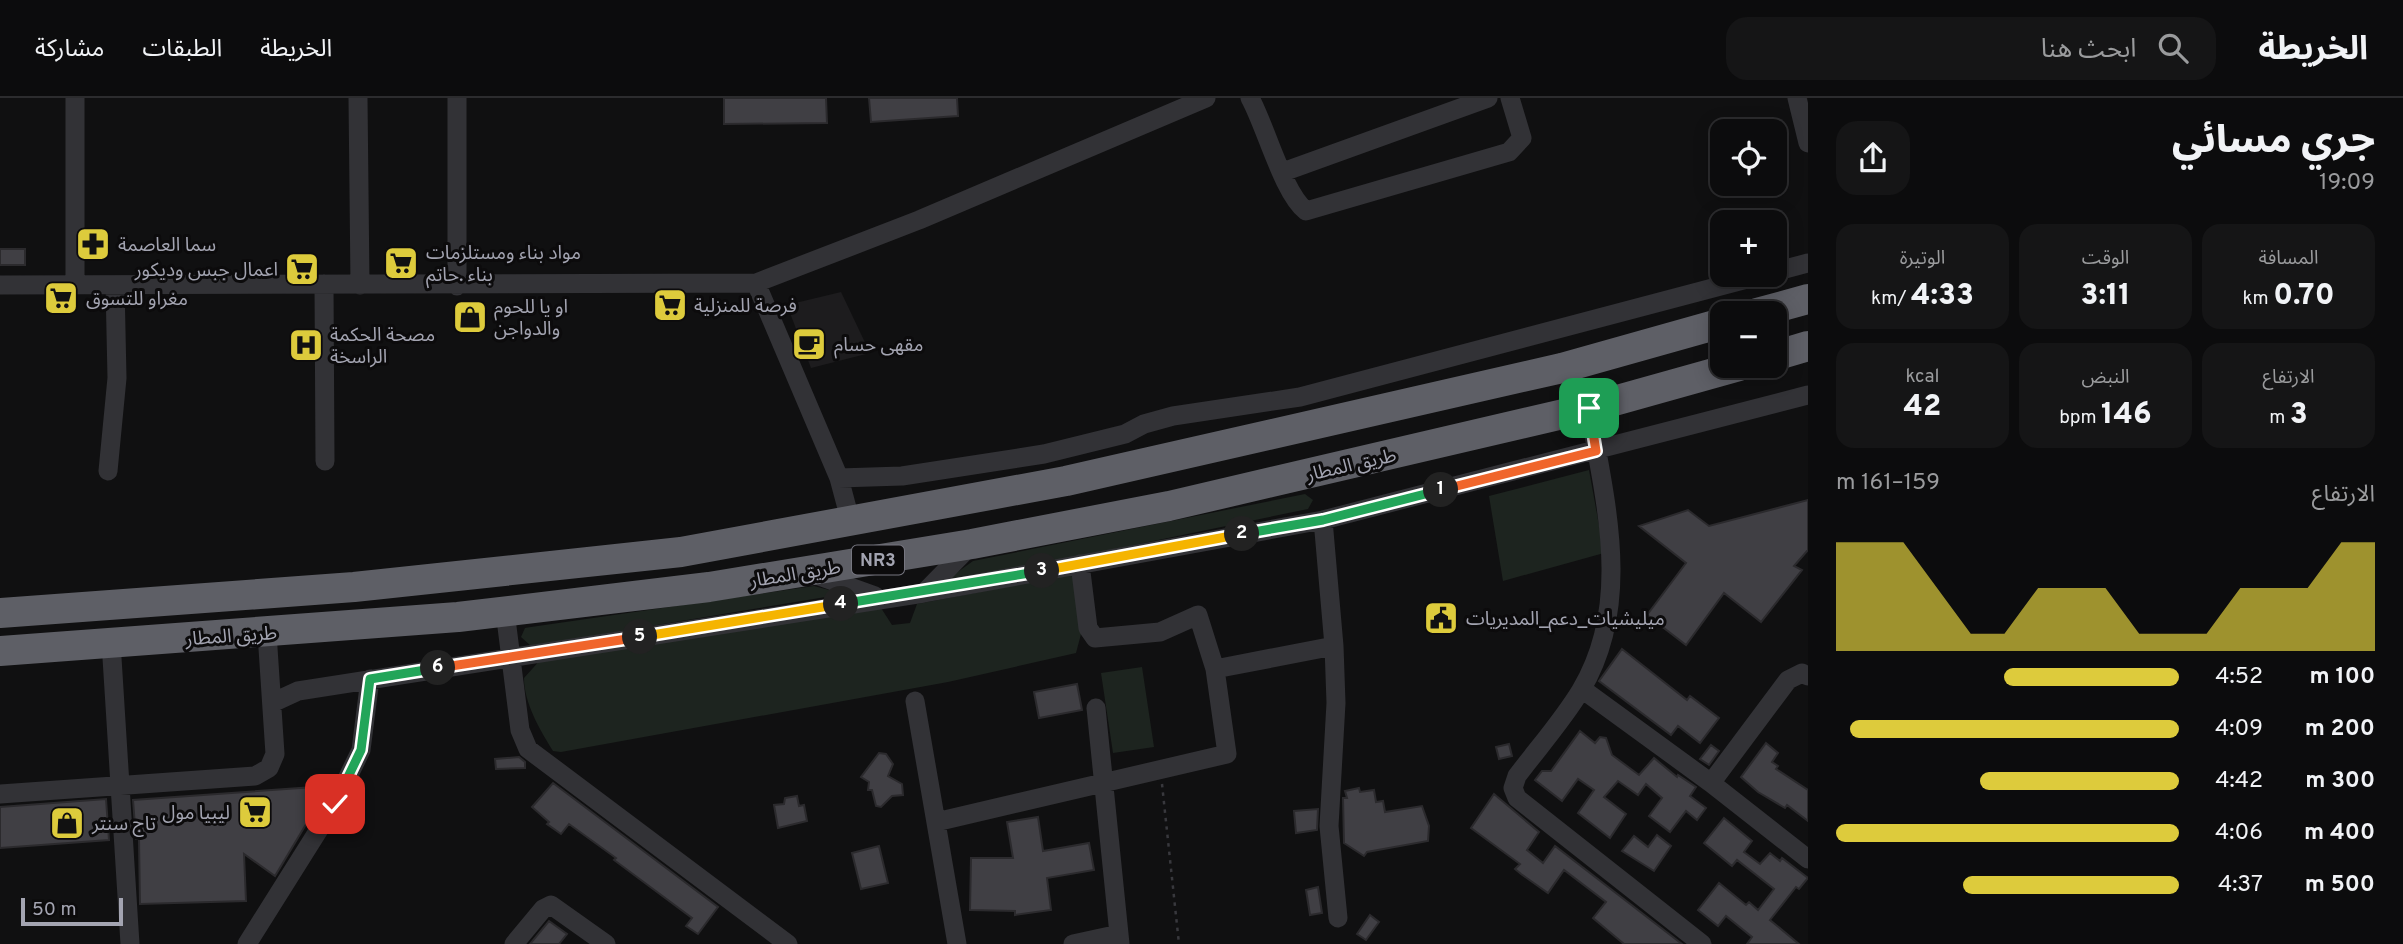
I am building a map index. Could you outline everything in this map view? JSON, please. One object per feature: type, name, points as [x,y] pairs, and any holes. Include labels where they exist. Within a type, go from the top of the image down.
[{"type":"highway","points":[[1787,305],[1808,299]]},
{"type":"highway","name":"طريق المطار","points":[[0,612],[354,587],[681,552],[851,523],[1066,481],[1562,368],[1710,326]]},
{"type":"highway","points":[[1787,352],[1808,346]]},
{"type":"highway","name":"طريق المطار","points":[[0,651],[407,623],[709,587],[972,544],[1169,506],[1589,408],[1710,374]]},
{"type":"street","points":[[75,98],[75,285]]},
{"type":"street","points":[[358,98],[360,285]]},
{"type":"street","points":[[457,98],[457,286]]},
{"type":"street","points":[[0,285],[457,286],[756,283],[919,220],[1206,98]]},
{"type":"street","points":[[1250,98],[1298,206],[1306,211],[1316,211],[1509,152],[1522,138],[1513,100],[1510,98]]},
{"type":"street","points":[[1283,172],[1488,98]]},
{"type":"street","points":[[1797,98],[1808,143]]},
{"type":"street","points":[[1787,269],[1808,263]]},
{"type":"street","points":[[756,283],[839,478],[851,523]]},
{"type":"street","points":[[324,284],[325,461]]},
{"type":"street","points":[[108,471],[117,378],[115,285]]},
{"type":"street","points":[[839,478],[902,476],[1044,454],[1125,434],[1144,424],[1172,416],[1300,397],[1717,287]]},
{"type":"street","points":[[272,703],[298,691],[924,593],[1323,520],[1808,395]]},
{"type":"street","points":[[1589,408],[1606,508],[1612,590],[1599,645],[1582,690],[1517,776],[1513,788],[1517,798],[1702,944]]},
{"type":"street","points":[[1323,520],[1334,646],[1336,703],[1329,826],[1338,918]]},
{"type":"street","points":[[924,593],[972,544]]},
{"type":"street","points":[[936,822],[1227,754],[1215,669],[1198,615],[1160,632],[1095,638],[1087,628],[1080,564]]},
{"type":"street","points":[[807,571],[880,598]]},
{"type":"street","points":[[505,611],[520,730],[528,750],[788,944]]},
{"type":"street","points":[[0,794],[120,783],[255,776],[269,768],[275,754],[267,633]]},
{"type":"street","points":[[111,642],[130,944]]},
{"type":"street","points":[[1215,669],[1334,646]]},
{"type":"street","points":[[1711,783],[1788,680],[1802,673],[1808,676]]},
{"type":"street","points":[[247,944],[335,804],[361,750],[370,679]]},
{"type":"street","points":[[1582,690],[1711,783],[1808,859]]},
{"type":"street","points":[[915,701],[957,944]]},
{"type":"street","points":[[1073,944],[1120,939],[1096,708]]},
{"type":"street","points":[[514,944],[543,909],[551,905],[559,907],[606,944]]},
{"type":"path","points":[[1161,769],[1180,944]]},
{"type":"shaded area","points":[[841,292],[870,353],[811,368],[787,305]]},
{"type":"shaded area","points":[[1589,470],[1604,553],[1503,581],[1489,496]]},
{"type":"shaded area","points":[[1305,494],[1313,500],[1308,509],[1086,555],[948,579],[973,561]]},
{"type":"shaded area","points":[[1069,575],[1074,577],[1081,634],[1076,653],[948,682],[561,752],[553,751],[538,725],[527,697],[524,678],[542,658],[881,608],[892,625],[910,623],[917,604]]},
{"type":"shaded area","points":[[814,586],[844,594],[531,646],[521,637],[525,628]]},
{"type":"shaded area","points":[[1142,667],[1154,747],[1113,753],[1101,673]]},
{"type":"building","points":[[724,98],[826,98],[827,123],[724,124]]},
{"type":"building","points":[[869,98],[957,98],[958,116],[871,122]]},
{"type":"building","points":[[0,249],[25,249],[25,265],[0,265]]},
{"type":"building","points":[[1808,500],[1808,550],[1794,566],[1802,570],[1761,622],[1724,593],[1686,645],[1647,615],[1686,563],[1639,526],[1688,510],[1709,526]]},
{"type":"building","points":[[1622,649],[1687,700],[1690,696],[1719,718],[1700,743],[1678,726],[1671,735],[1599,681]]},
{"type":"building","points":[[1077,684],[1082,710],[1039,718],[1034,692]]},
{"type":"building","points":[[1580,731],[1595,743],[1600,737],[1606,738],[1612,755],[1639,775],[1654,758],[1677,777],[1678,775],[1696,787],[1690,796],[1706,808],[1697,820],[1686,811],[1670,832],[1649,816],[1662,798],[1646,784],[1638,795],[1618,781],[1604,797],[1626,814],[1610,838],[1578,813],[1594,790],[1578,779],[1562,801],[1535,780],[1542,771],[1551,771]]},
{"type":"building","points":[[1766,743],[1778,753],[1772,762],[1778,766],[1776,769],[1808,790],[1808,821],[1787,805],[1785,808],[1758,792],[1741,777]]},
{"type":"building","points":[[1509,744],[1512,756],[1499,759],[1496,747]]},
{"type":"building","points":[[1711,745],[1719,751],[1709,765],[1700,759]]},
{"type":"building","points":[[879,753],[886,754],[893,764],[888,776],[902,784],[903,795],[892,796],[881,807],[876,806],[872,790],[868,790],[869,782],[861,777]]},
{"type":"building","points":[[519,757],[525,762],[525,768],[496,769],[495,759]]},
{"type":"building","points":[[553,783],[718,907],[698,934],[686,926],[692,918],[614,860],[616,858],[569,824],[561,834],[547,824],[549,822],[532,807]]},
{"type":"building","points":[[329,786],[275,876],[244,854],[246,901],[140,904],[139,839],[136,839],[133,800]]},
{"type":"building","points":[[1359,788],[1360,792],[1374,790],[1376,802],[1383,801],[1385,812],[1422,806],[1429,826],[1428,841],[1367,852],[1364,856],[1344,843],[1343,798],[1347,798],[1345,791]]},
{"type":"building","points":[[1494,794],[1539,832],[1527,850],[1543,863],[1555,846],[1682,944],[1624,944],[1593,918],[1606,902],[1564,870],[1548,893],[1521,874],[1515,869],[1520,864],[1471,828]]},
{"type":"building","points":[[797,796],[799,806],[804,805],[807,821],[778,828],[774,805],[784,804],[785,798]]},
{"type":"building","points":[[106,799],[109,840],[0,848],[0,807]]},
{"type":"building","points":[[1318,809],[1317,830],[1296,833],[1294,811]]},
{"type":"building","points":[[1038,817],[1043,851],[1089,843],[1094,870],[1047,878],[1051,910],[1015,915],[1015,911],[970,910],[971,858],[1013,858],[1007,822]]},
{"type":"building","points":[[1724,818],[1752,841],[1744,852],[1760,864],[1770,853],[1780,861],[1782,858],[1808,878],[1799,889],[1796,887],[1770,920],[1799,944],[1747,944],[1752,937],[1726,916],[1718,926],[1698,910],[1719,883],[1746,905],[1749,902],[1758,910],[1774,889],[1737,860],[1732,866],[1704,843]]},
{"type":"building","points":[[1657,835],[1671,846],[1654,871],[1622,851],[1634,836],[1648,847]]},
{"type":"building","points":[[879,846],[888,883],[861,889],[852,853]]},
{"type":"building","points":[[1318,887],[1322,913],[1310,915],[1306,890]]},
{"type":"building","points":[[1370,915],[1379,922],[1366,940],[1357,934]]},
{"type":"building","points":[[549,921],[567,934],[559,944],[530,944]]},
{"type":"place","name":"سما العاصمة","points":[[93,244]]},
{"type":"place","name":"مواد بناء ومستلزمات بناء .حاتم","points":[[401,263]]},
{"type":"place","name":"اعمال جبس وديكور","points":[[302,269]]},
{"type":"place","name":"مغراو للتسوق","points":[[61,298]]},
{"type":"place","name":"فرصة للمنزلية","points":[[670,305]]},
{"type":"place","name":"او يا للحوم والدواجن","points":[[470,317]]},
{"type":"place","name":"مقهى حسام","points":[[809,344]]},
{"type":"place","name":"مصحة الحكمة الراسخة","points":[[306,345]]},
{"type":"place","name":"ميليشيات_دعم_المديريات","points":[[1441,618]]},
{"type":"place","name":"ليبيا مول","points":[[255,812]]},
{"type":"place","name":"تاج سنتر","points":[[67,823]]},
{"type":"route","points":[[335,804],[361,750],[370,697],[370,679],[512,659],[863,600],[924,593],[1323,520],[1596,451],[1589,408]]}]
